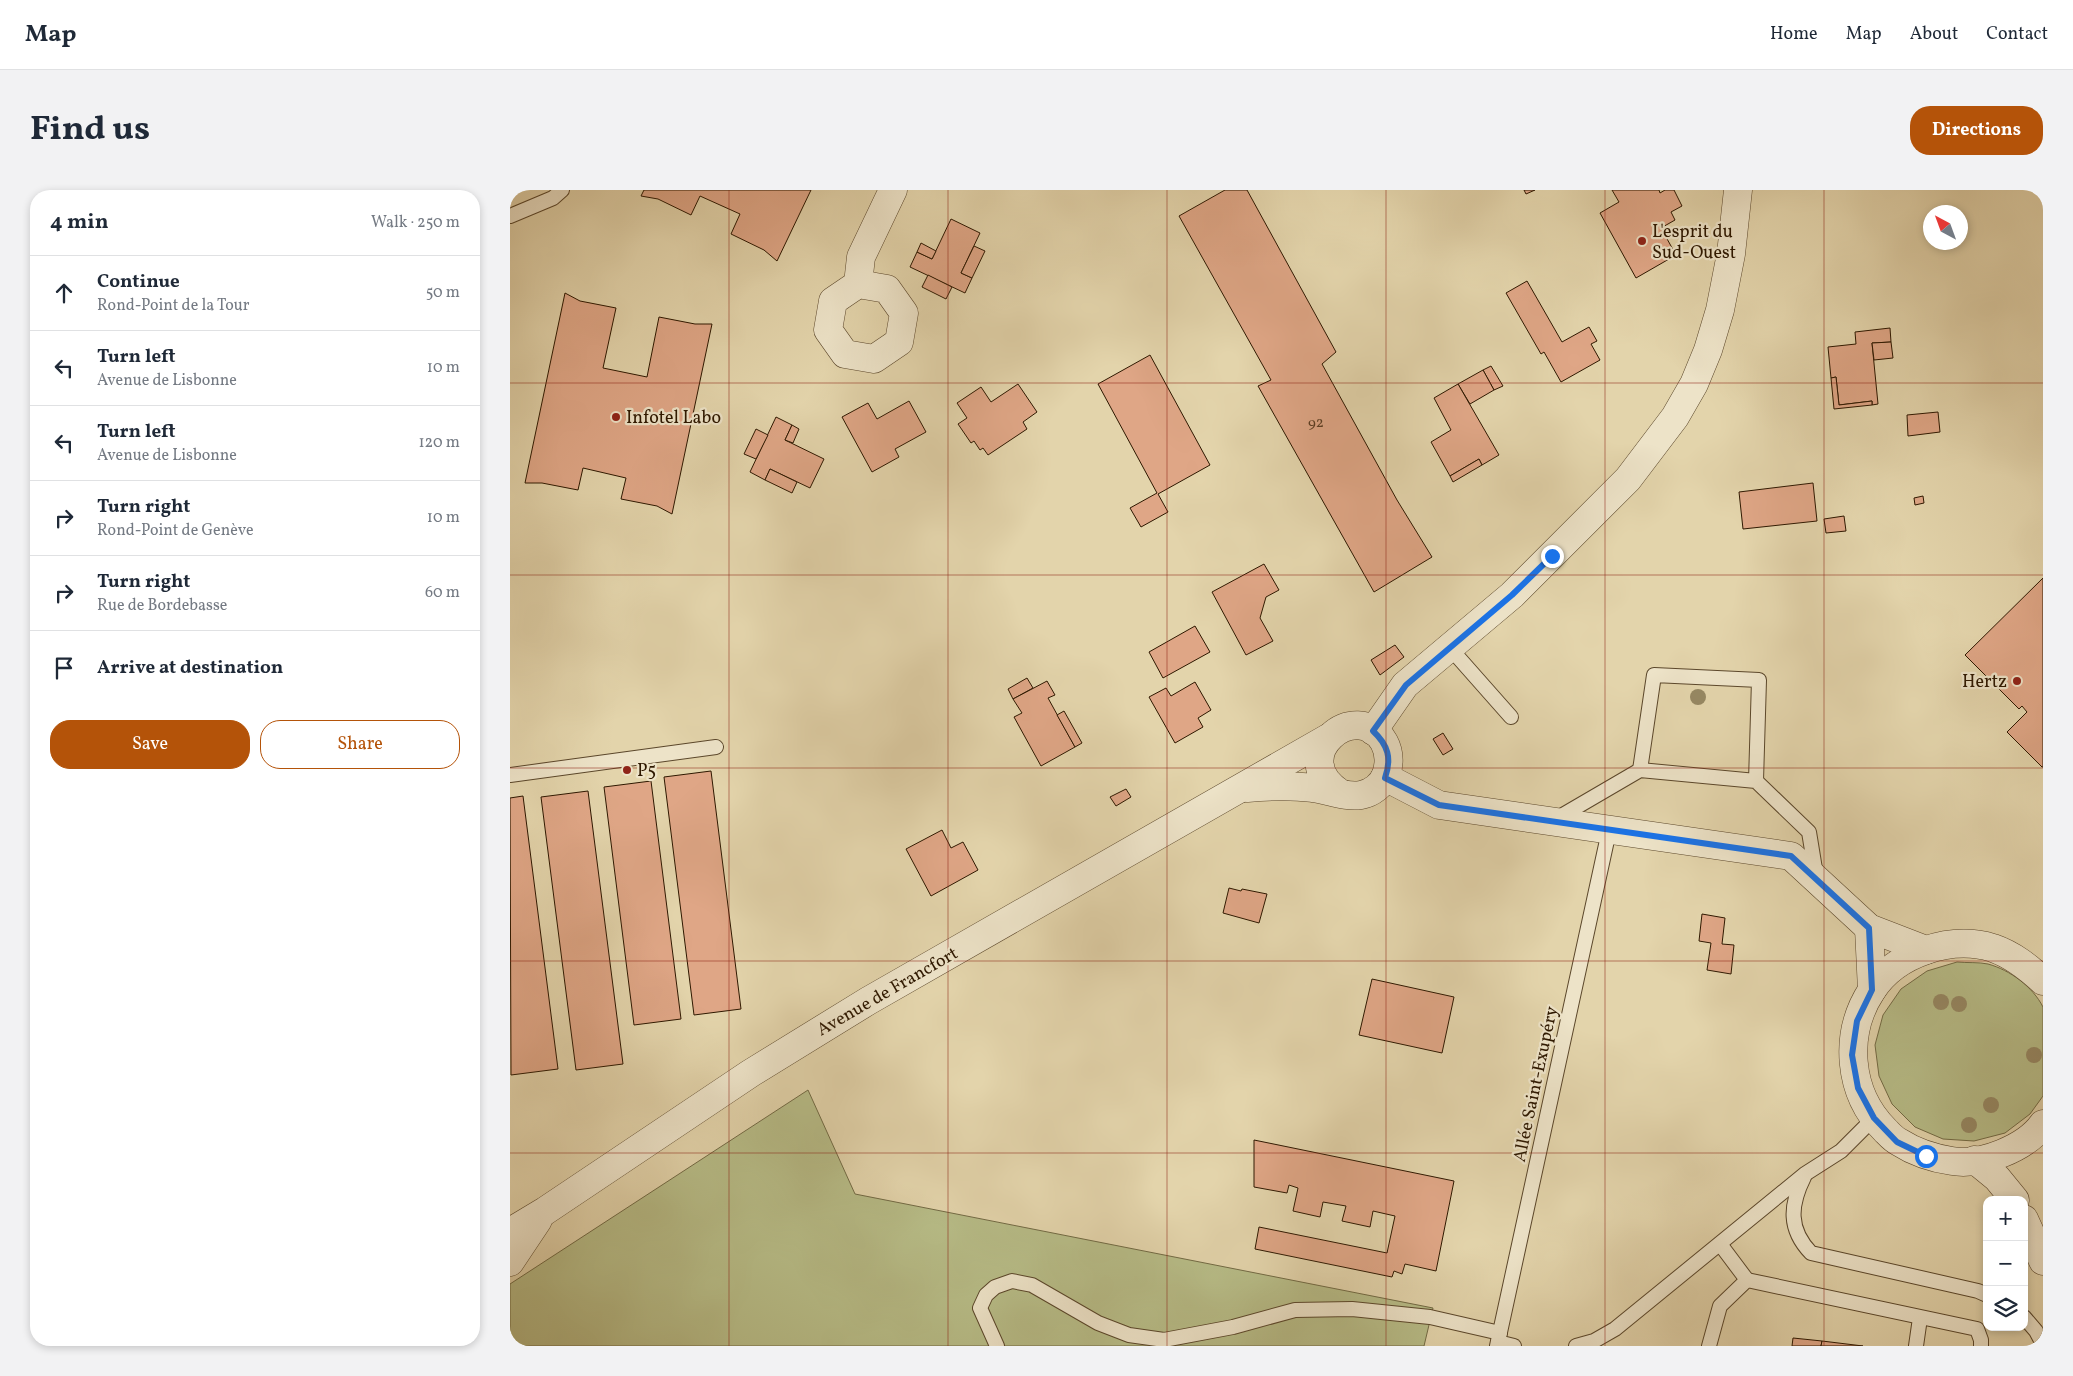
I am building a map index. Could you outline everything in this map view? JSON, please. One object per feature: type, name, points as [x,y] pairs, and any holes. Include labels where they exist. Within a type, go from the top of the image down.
[{"type":"street","points":[[858,284],[861,257],[893,190]]},
{"type":"street","points":[[1373,731],[1406,685],[1512,595],[1628,479],[1675,417],[1694,384],[1708,350],[1720,310],[1731,254],[1738,190]]},
{"type":"street","points":[[1354,726],[1373,731],[1382,740],[1388,752],[1389,765],[1385,778],[1379,786],[1371,792],[1350,796],[1330,787],[1320,768],[1321,752],[1328,738],[1335,731],[1354,726]]},
{"type":"street","name":"Avenue de Francfort","points":[[545,1211],[751,1073],[868,1001],[1328,738]]},
{"type":"street","points":[[1385,778],[1439,805],[1791,856],[1869,928],[1926,950]]},
{"type":"street","name":"Avenue de Francfort","points":[[1241,789],[1277,785],[1340,793]]},
{"type":"street","points":[[1869,928],[1872,990]]},
{"type":"street","points":[[2041,978],[2022,962],[1992,948],[1959,944],[1926,950],[1896,965],[1872,990],[1857,1021],[1852,1055],[1858,1088],[1874,1118],[1897,1142],[1926,1156],[1958,1162],[1990,1158],[2042,1132]]},
{"type":"street","points":[[1975,1160],[1997,1178],[2013,1196]]},
{"type":"street","points":[[510,1232],[545,1211]]},
{"type":"street","points":[[510,1262],[528,1232],[545,1211]]},
{"type":"street","points":[[2028,1228],[2043,1262]]},
{"type":"lane","points":[[510,216],[552,198],[562,190]]},
{"type":"lane","points":[[1450,648],[1510,717]]},
{"type":"lane","points":[[1640,770],[1654,676],[1759,680],[1756,781]]},
{"type":"lane","points":[[510,775],[716,747]]},
{"type":"lane","points":[[1550,822],[1640,770],[1756,781],[1809,832],[1817,880]]},
{"type":"lane","name":"Allée Saint-Exupéry","points":[[1498,1340],[1609,831]]},
{"type":"lane","points":[[1576,1346],[1594,1341],[1615,1329],[1805,1174],[1841,1151],[1874,1118]]},
{"type":"lane","points":[[1805,1174],[1798,1189],[1794,1218],[1795,1230],[1802,1243],[1811,1253],[1983,1293]]},
{"type":"lane","points":[[1720,1244],[1747,1280],[1977,1329],[1981,1346]]},
{"type":"lane","points":[[1709,1346],[1720,1306],[1747,1280]]},
{"type":"lane","points":[[997,1346],[980,1308],[986,1295],[994,1287],[1012,1281],[1032,1285],[1098,1323],[1129,1335],[1164,1340],[1232,1327],[1295,1310],[1352,1309],[1430,1317],[1514,1346]]},
{"type":"lane","points":[[1916,1346],[1920,1318]]},
{"type":"lane","points":[[2028,1322],[2043,1344]]},
{"type":"green space","points":[[1957,962],[1988,964],[2004,970],[2027,986],[2043,1007],[2043,1096],[2030,1114],[2005,1133],[1974,1141],[1943,1139],[1915,1127],[1892,1104],[1879,1076],[1875,1045],[1883,1015],[1901,989],[1927,971]]},
{"type":"green space","points":[[808,1090],[855,1194],[1433,1308],[1424,1346],[510,1346],[510,1284]]},
{"type":"building","points":[[644,190],[811,190],[777,261],[764,250],[731,234],[740,214],[700,196],[691,215],[658,199],[641,196]]},
{"type":"building","points":[[1225,190],[1247,190],[1336,352],[1322,364],[1397,500],[1432,557],[1374,592],[1258,386],[1271,380],[1179,216]]},
{"type":"building","points":[[1524,190],[1535,190],[1526,194]]},
{"type":"building","name":"L'esprit du Sud-Ouest","points":[[1612,190],[1659,190],[1660,193],[1665,190],[1674,190],[1682,206],[1671,212],[1675,220],[1661,228],[1676,255],[1636,278],[1600,213],[1619,202]]},
{"type":"building","points":[[951,219],[980,233],[961,273],[972,278],[965,293],[910,267],[917,252],[932,259]]},
{"type":"building","points":[[921,243],[936,251],[932,259],[917,252]]},
{"type":"building","points":[[974,246],[985,251],[972,278],[961,273]]},
{"type":"building","points":[[928,275],[952,287],[946,299],[922,287]]},
{"type":"building","points":[[1527,281],[1562,342],[1589,327],[1597,341],[1591,344],[1600,360],[1561,382],[1544,352],[1541,354],[1506,293]]},
{"type":"building","name":"Infotel Labo","points":[[565,293],[580,301],[616,308],[603,368],[647,377],[659,317],[695,324],[712,324],[672,514],[657,506],[621,499],[626,478],[583,468],[578,490],[542,483],[525,483]]},
{"type":"building","points":[[1890,328],[1891,342],[1872,343],[1878,404],[1872,405],[1872,401],[1839,405],[1836,377],[1831,378],[1828,347],[1856,344],[1855,332]]},
{"type":"building","points":[[1891,342],[1893,358],[1874,360],[1872,343]]},
{"type":"building","points":[[1150,355],[1210,465],[1158,494],[1168,512],[1141,527],[1130,508],[1157,493],[1098,384]]},
{"type":"building","points":[[1491,366],[1503,386],[1494,390],[1483,370]]},
{"type":"building","points":[[1483,370],[1494,390],[1470,404],[1458,384]]},
{"type":"building","points":[[1836,377],[1839,405],[1872,401],[1872,405],[1834,409],[1831,378]]},
{"type":"building","points":[[1018,384],[1037,412],[1023,422],[1027,429],[988,455],[983,448],[980,450],[974,441],[971,443],[958,424],[967,418],[957,403],[981,387],[991,402]]},
{"type":"building","points":[[1458,384],[1499,455],[1482,465],[1479,459],[1450,476],[1431,442],[1451,430],[1434,398]]},
{"type":"building","points":[[909,401],[926,432],[895,449],[899,457],[872,472],[842,417],[868,403],[877,419]]},
{"type":"building","points":[[1938,412],[1940,432],[1908,436],[1907,415]]},
{"type":"building","points":[[776,417],[792,425],[785,440],[824,459],[810,488],[770,469],[765,480],[750,472]]},
{"type":"building","points":[[792,425],[799,429],[793,443],[785,440]]},
{"type":"building","points":[[756,429],[768,435],[756,459],[744,454]]},
{"type":"building","points":[[1479,459],[1482,465],[1453,482],[1450,476]]},
{"type":"building","points":[[770,469],[797,482],[792,493],[765,480]]},
{"type":"building","points":[[1813,483],[1817,521],[1743,529],[1739,492]]},
{"type":"building","points":[[1923,496],[1924,503],[1915,505],[1914,498]]},
{"type":"building","points":[[1844,516],[1846,531],[1826,533],[1824,519]]},
{"type":"building","points":[[1264,564],[1279,590],[1266,597],[1260,618],[1273,641],[1246,655],[1212,592]]},
{"type":"building","name":"Hertz","points":[[2043,578],[2042,767],[2007,732],[2027,712],[2022,706],[2019,709],[1965,655]]},
{"type":"building","points":[[1195,626],[1210,652],[1163,678],[1149,652]]},
{"type":"building","points":[[1395,645],[1404,657],[1380,675],[1371,660]]},
{"type":"building","points":[[1027,678],[1033,688],[1013,699],[1008,689]]},
{"type":"building","points":[[1047,681],[1055,695],[1048,698],[1075,747],[1041,766],[1014,717],[1022,713],[1013,699]]},
{"type":"building","points":[[1195,682],[1211,710],[1198,718],[1203,727],[1175,743],[1149,697],[1166,688],[1171,696]]},
{"type":"building","points":[[1064,711],[1082,743],[1075,747],[1057,715]]},
{"type":"building","points":[[1443,733],[1453,749],[1443,755],[1433,739]]},
{"type":"building","points":[[711,771],[741,1009],[694,1015],[664,777]]},
{"type":"building","points":[[651,781],[681,1019],[634,1025],[604,787]]},
{"type":"building","points":[[1126,789],[1131,797],[1116,806],[1110,797]]},
{"type":"building","points":[[588,791],[623,1064],[576,1070],[541,797]]},
{"type":"building","points":[[523,796],[558,1069],[511,1075],[510,798]]},
{"type":"building","points":[[942,830],[951,848],[963,842],[978,870],[931,896],[906,849]]},
{"type":"building","points":[[1229,888],[1267,894],[1259,923],[1223,913]]},
{"type":"building","points":[[1702,914],[1725,918],[1722,944],[1734,945],[1731,974],[1707,970],[1711,943],[1699,941]]},
{"type":"building","points":[[1372,979],[1454,997],[1442,1053],[1359,1035]]},
{"type":"building","points":[[1254,1140],[1454,1181],[1436,1271],[1405,1264],[1402,1274],[1394,1271],[1392,1277],[1255,1249],[1259,1227],[1387,1253],[1395,1216],[1373,1211],[1370,1227],[1342,1221],[1346,1206],[1323,1202],[1320,1217],[1293,1211],[1298,1188],[1289,1185],[1287,1193],[1254,1187]]},
{"type":"building","points":[[1793,1338],[1822,1341],[1821,1346],[1792,1346]]},
{"type":"building","points":[[1822,1341],[1863,1346],[1821,1346]]},
{"type":"place","name":"L'esprit du Sud-Ouest","points":[[1642,241]]},
{"type":"place","name":"Infotel Labo","points":[[616,417]]},
{"type":"place","name":"Hertz","points":[[2017,681]]},
{"type":"place","name":"P5","points":[[627,770]]},
{"type":"route","points":[[1552,556],[1512,595],[1406,685],[1373,731],[1382,740],[1388,752],[1389,765],[1385,778],[1439,805],[1791,856],[1869,928],[1872,990],[1857,1021],[1852,1055],[1858,1088],[1874,1118],[1897,1142],[1926,1156]]}]
